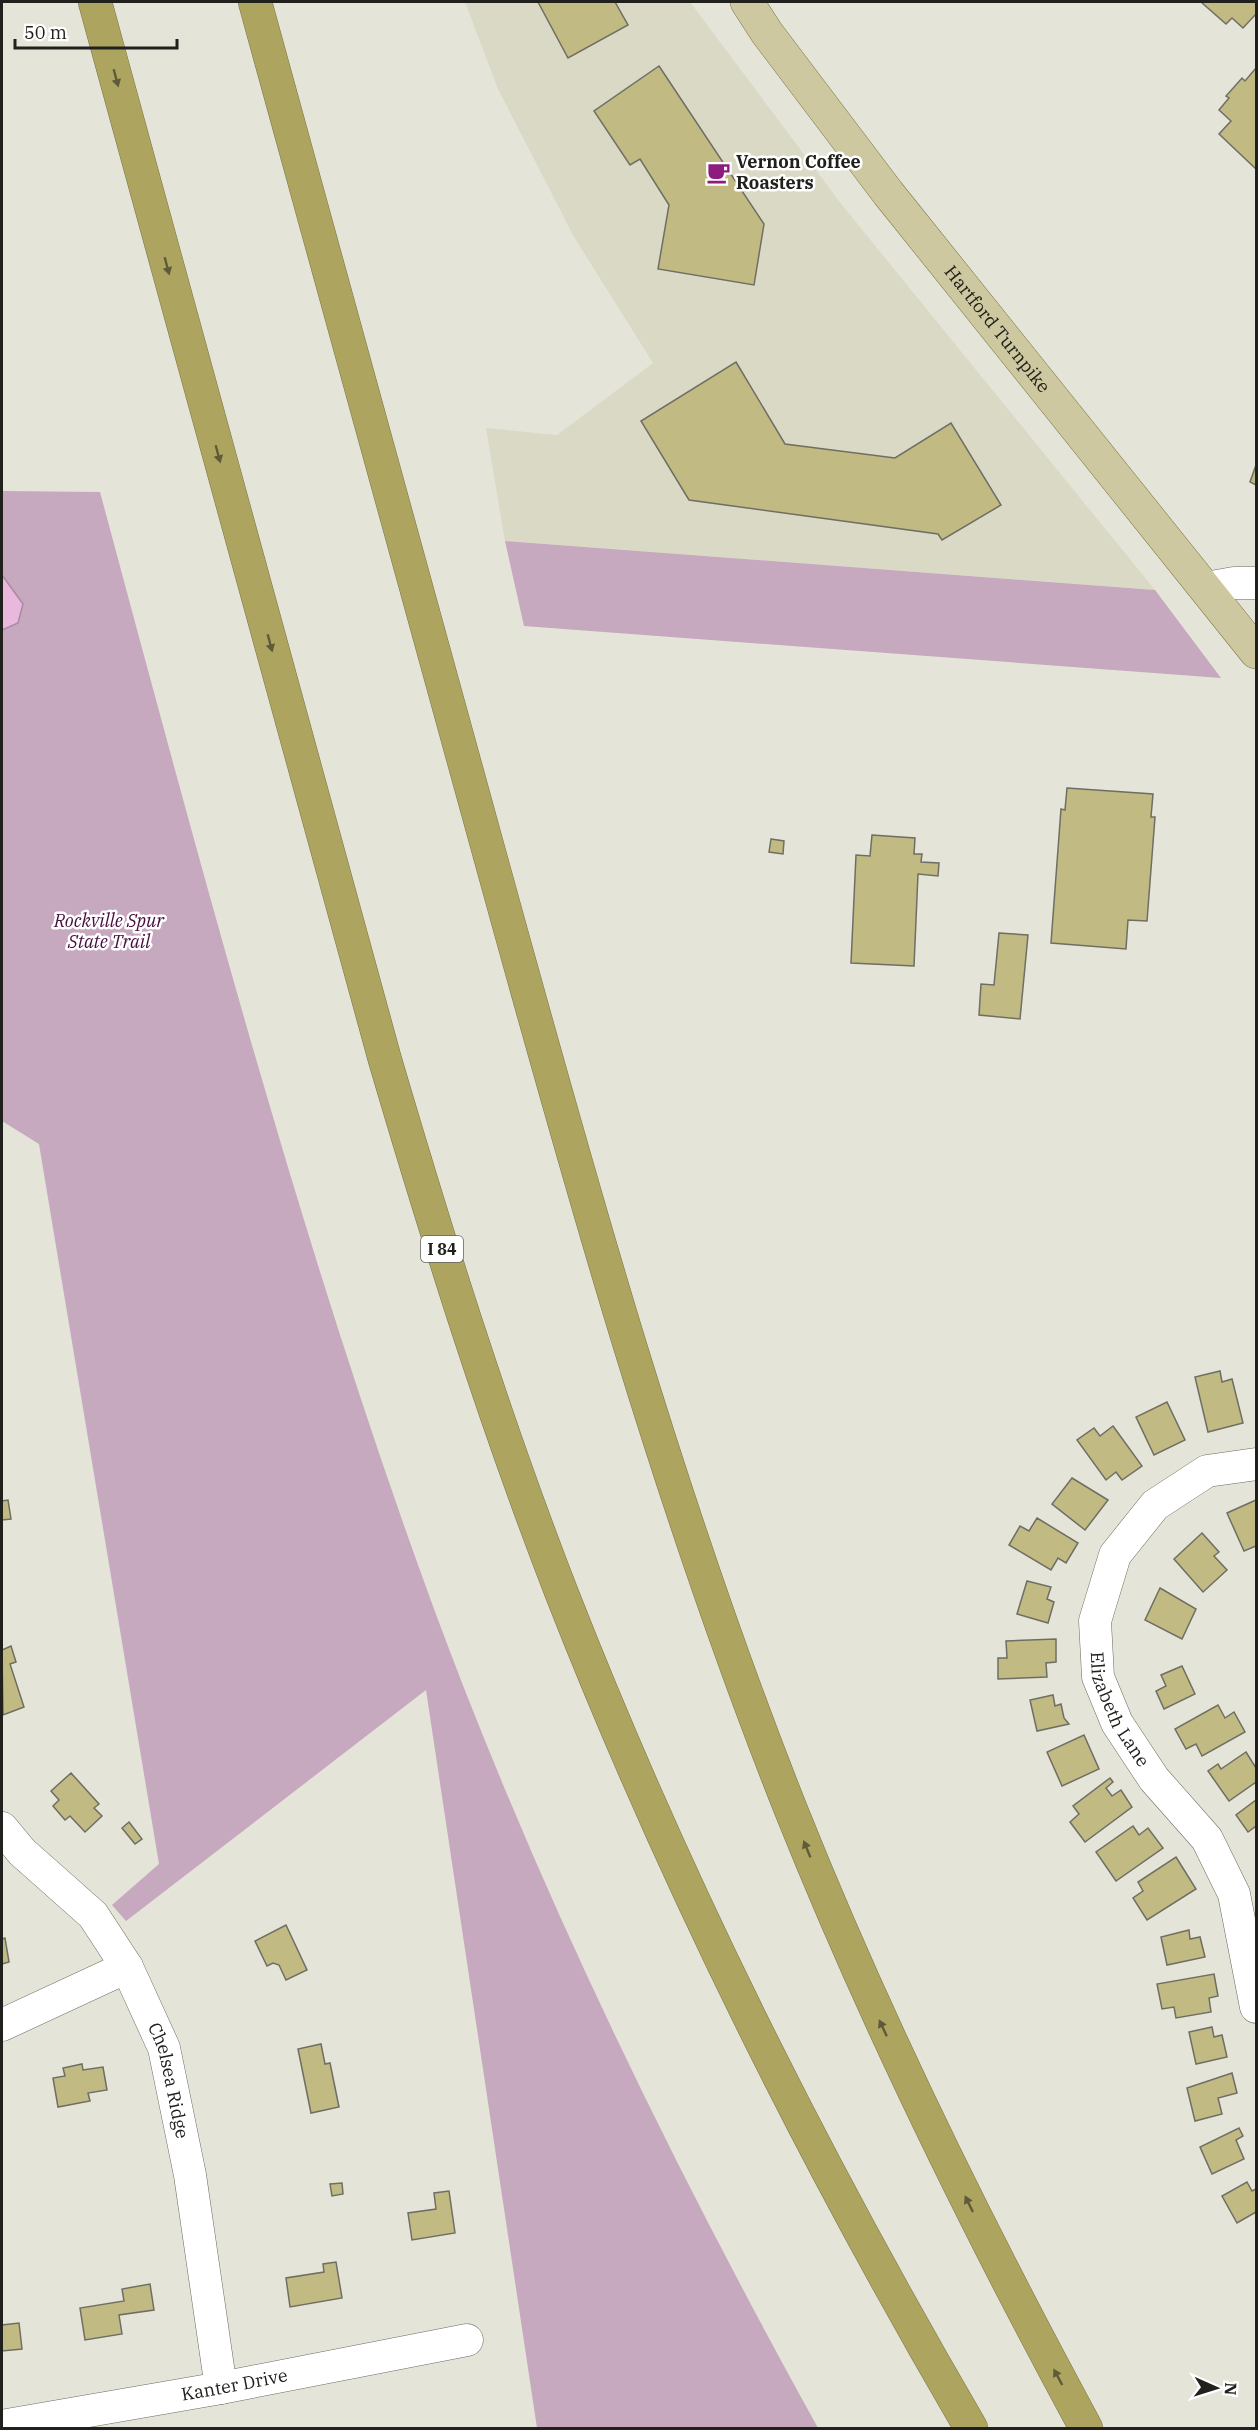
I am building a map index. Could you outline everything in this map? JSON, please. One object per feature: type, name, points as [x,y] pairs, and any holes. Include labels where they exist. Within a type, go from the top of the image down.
[{"type":"highway","name":"I 84","points":[[95,2],[385,1060],[434,1224],[512,1459],[608,1706],[720,1956],[843,2200],[971,2428]]},
{"type":"highway","points":[[255,2],[565,1126],[646,1398],[694,1542],[788,1804],[873,2006],[974,2214],[1086,2428]]},
{"type":"main road","name":"Hartford Turnpike","points":[[747,2],[767,33],[888,193],[1257,652]]},
{"type":"street","points":[[1206,588],[1234,583],[1257,584]]},
{"type":"street","name":"Elizabeth Lane","points":[[1257,1464],[1208,1471],[1155,1505],[1115,1555],[1095,1622],[1098,1677],[1117,1723],[1154,1779],[1207,1839],[1234,1894],[1257,2007]]},
{"type":"street","name":"Chelsea Ridge","points":[[2,1828],[22,1852],[93,1915],[128,1967],[164,2048],[190,2175],[221,2388]]},
{"type":"street","points":[[2,2025],[128,1967]]},
{"type":"street","name":"Kanter Drive","points":[[2,2426],[221,2388],[467,2340]]},
{"type":"shaded area","points":[[465,2],[690,2],[842,205],[1155,590],[505,541],[486,428],[557,435],[653,363],[574,237],[498,89]]},
{"type":"shaded area","points":[[2,575],[23,604],[18,623],[2,630]]},
{"type":"green space","name":"Rockville Spur State Trail","points":[[2,491],[100,492],[215,914],[296,1194],[385,1472],[434,1609],[518,1820],[611,2026],[711,2229],[818,2428],[537,2428],[426,1690],[126,1921],[112,1905],[159,1864],[39,1144],[2,1121]]},
{"type":"green space","points":[[505,541],[1155,590],[1221,678],[524,626]]},
{"type":"building","points":[[538,2],[615,2],[628,25],[568,58]]},
{"type":"building","points":[[1201,2],[1256,2],[1256,14],[1243,28],[1232,18],[1226,24]]},
{"type":"building","points":[[659,66],[764,224],[754,285],[658,269],[669,205],[640,159],[630,165],[594,111]]},
{"type":"building","points":[[1256,68],[1256,169],[1219,134],[1231,121],[1219,110],[1229,98],[1226,96],[1242,78],[1245,81]]},
{"type":"building","points":[[736,362],[785,444],[895,458],[951,423],[1001,505],[942,540],[938,534],[689,500],[641,421]]},
{"type":"building","points":[[1256,465],[1256,485],[1250,482]]},
{"type":"building","points":[[1067,788],[1153,794],[1151,817],[1155,817],[1147,921],[1128,920],[1126,949],[1051,943],[1061,809],[1065,810]]},
{"type":"building","points":[[872,835],[915,838],[914,854],[922,854],[921,862],[939,863],[938,876],[918,874],[914,966],[851,963],[856,855],[870,856]]},
{"type":"building","points":[[771,839],[784,841],[783,854],[769,852]]},
{"type":"building","points":[[999,933],[1028,935],[1020,1019],[979,1015],[981,984],[994,985]]},
{"type":"building","points":[[1220,1371],[1222,1382],[1232,1379],[1243,1423],[1208,1432],[1195,1377]]},
{"type":"building","points":[[1167,1402],[1185,1440],[1154,1455],[1136,1417]]},
{"type":"building","points":[[1113,1426],[1142,1466],[1122,1480],[1116,1472],[1106,1480],[1077,1440],[1094,1428],[1100,1436]]},
{"type":"building","points":[[1072,1478],[1108,1500],[1085,1530],[1052,1504]]},
{"type":"building","points":[[8,1500],[11,1519],[2,1520],[2,1501]]},
{"type":"building","points":[[1256,1500],[1256,1546],[1244,1551],[1227,1513]]},
{"type":"building","points":[[1037,1518],[1078,1543],[1066,1563],[1058,1558],[1051,1570],[1009,1545],[1020,1526],[1029,1531]]},
{"type":"building","points":[[1202,1533],[1219,1552],[1214,1556],[1227,1570],[1203,1592],[1174,1559]]},
{"type":"building","points":[[1027,1581],[1051,1587],[1047,1599],[1054,1602],[1048,1623],[1017,1614]]},
{"type":"building","points":[[1160,1588],[1196,1609],[1182,1639],[1145,1620]]},
{"type":"building","points":[[1056,1639],[1056,1662],[1046,1663],[1047,1677],[998,1679],[998,1658],[1007,1658],[1006,1641]]},
{"type":"building","points":[[11,1646],[16,1662],[10,1664],[24,1707],[3,1715],[2,1650]]},
{"type":"building","points":[[1182,1666],[1195,1694],[1164,1709],[1156,1691],[1166,1686],[1161,1675]]},
{"type":"building","points":[[1053,1695],[1055,1706],[1061,1704],[1064,1718],[1069,1724],[1037,1731],[1030,1700]]},
{"type":"building","points":[[1218,1705],[1225,1718],[1234,1712],[1245,1732],[1202,1756],[1196,1744],[1186,1749],[1175,1729]]},
{"type":"building","points":[[1084,1735],[1099,1769],[1062,1786],[1047,1752]]},
{"type":"building","points":[[1246,1752],[1256,1768],[1256,1782],[1229,1801],[1208,1771],[1218,1764],[1221,1769]]},
{"type":"building","points":[[71,1773],[99,1804],[94,1808],[102,1816],[85,1832],[70,1816],[65,1820],[53,1806],[59,1800],[51,1791]]},
{"type":"building","points":[[1110,1778],[1113,1782],[1106,1788],[1112,1796],[1121,1790],[1132,1807],[1085,1842],[1070,1822],[1079,1814],[1073,1806]]},
{"type":"building","points":[[1256,1800],[1256,1826],[1248,1832],[1236,1815]]},
{"type":"building","points":[[129,1822],[142,1839],[135,1844],[122,1828]]},
{"type":"building","points":[[1133,1826],[1139,1835],[1148,1828],[1163,1848],[1116,1881],[1096,1852]]},
{"type":"building","points":[[1176,1857],[1196,1889],[1147,1920],[1133,1898],[1143,1891],[1138,1882]]},
{"type":"building","points":[[286,1925],[307,1970],[286,1980],[279,1965],[273,1963],[267,1966],[255,1941]]},
{"type":"building","points":[[1189,1930],[1190,1939],[1200,1937],[1205,1957],[1167,1965],[1161,1937]]},
{"type":"building","points":[[5,1938],[9,1962],[2,1964],[2,1939]]},
{"type":"building","points":[[1214,1974],[1218,1996],[1209,1998],[1211,2012],[1176,2018],[1174,2007],[1162,2009],[1157,1984]]},
{"type":"building","points":[[1212,2027],[1214,2037],[1222,2035],[1227,2057],[1196,2064],[1189,2032]]},
{"type":"building","points":[[321,2044],[325,2064],[330,2063],[339,2107],[311,2113],[298,2049]]},
{"type":"building","points":[[82,2064],[83,2070],[103,2067],[107,2090],[88,2093],[90,2101],[58,2107],[53,2078],[65,2076],[63,2068]]},
{"type":"building","points":[[1232,2073],[1237,2093],[1218,2098],[1222,2114],[1195,2121],[1187,2088]]},
{"type":"building","points":[[1239,2128],[1243,2136],[1236,2140],[1244,2159],[1212,2174],[1200,2147]]},
{"type":"building","points":[[1247,2182],[1252,2191],[1256,2189],[1256,2212],[1237,2223],[1222,2196]]},
{"type":"building","points":[[342,2183],[343,2194],[332,2196],[330,2184]]},
{"type":"building","points":[[449,2191],[455,2233],[412,2240],[408,2213],[436,2209],[434,2193]]},
{"type":"building","points":[[336,2262],[342,2298],[290,2307],[286,2278],[324,2272],[323,2264]]},
{"type":"building","points":[[150,2284],[154,2310],[119,2315],[122,2334],[85,2340],[80,2308],[124,2301],[122,2289]]},
{"type":"building","points":[[19,2323],[22,2349],[2,2351],[2,2325]]},
{"type":"place","name":"Vernon Coffee Roasters","points":[[718,172]]}]
